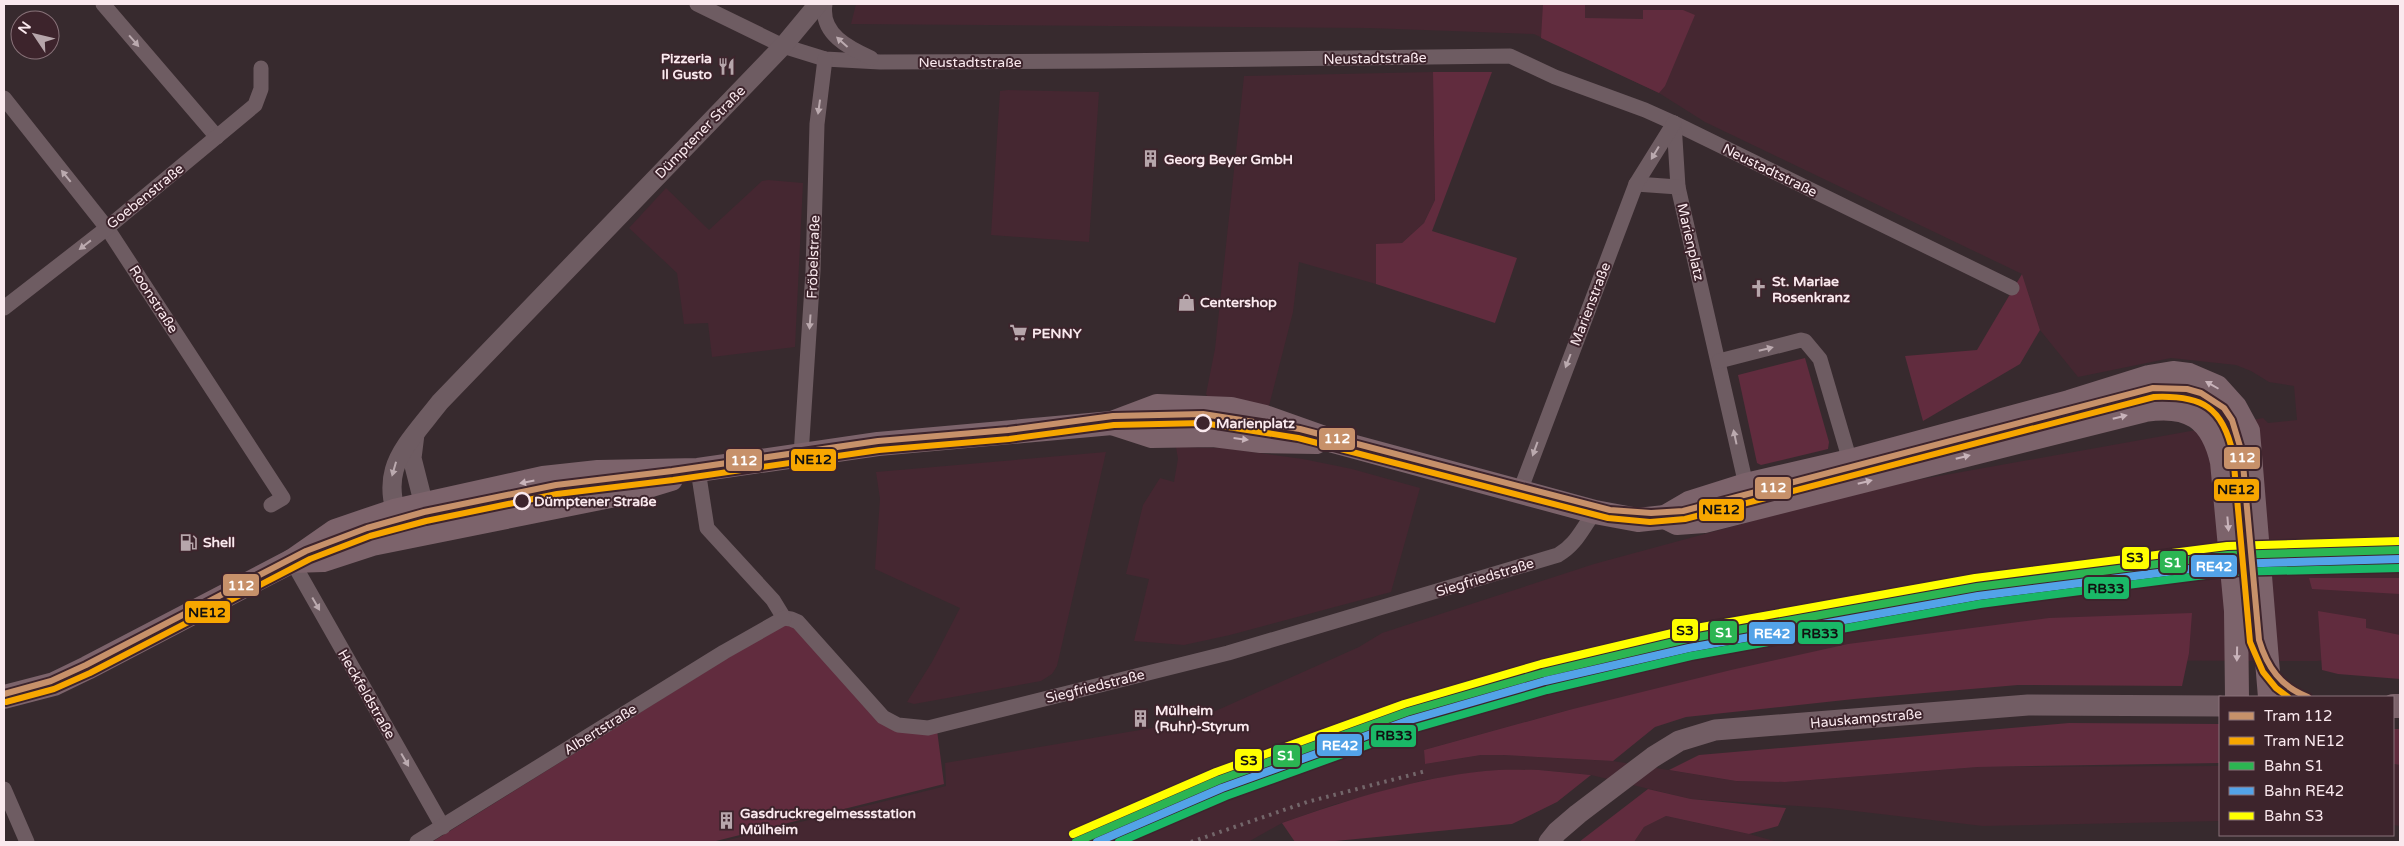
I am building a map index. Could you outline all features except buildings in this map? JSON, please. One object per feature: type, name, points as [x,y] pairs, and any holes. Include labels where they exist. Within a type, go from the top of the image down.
[{"type":"main road","points":[[4,697],[54,684],[292,561],[335,531],[394,511],[543,478],[598,472],[698,470],[878,444],[1112,423],[1157,406],[1206,407],[1231,409],[1266,417],[1333,441],[1595,512],[1638,520],[1665,517],[1689,503],[1746,485],[1850,461],[2069,402],[2149,377],[2173,373],[2189,375],[2216,387],[2236,406],[2244,421],[2250,442],[2270,696]]},
{"type":"main road","points":[[1665,517],[1677,523],[1704,521],[2145,410],[2166,407],[2180,409],[2200,418],[2207,426],[2219,447],[2222,462],[2236,611],[2237,696]]},
{"type":"main road","points":[[292,561],[323,560],[362,547],[416,534],[625,493],[698,470]]},
{"type":"main road","name":"Hauskampstraße","points":[[1550,842],[1557,832],[1578,814],[1653,757],[1679,741],[1715,730],[2028,705],[2219,706]]},
{"type":"street","points":[[103,4],[217,138]]},
{"type":"street","name":"Neustadtstraße","points":[[697,4],[783,46],[825,59],[880,62],[1510,56],[1554,77],[1674,122],[2012,288]]},
{"type":"street","name":"Dümptener Straße","points":[[416,534],[394,511],[391,486],[398,456],[415,433],[440,402],[783,46],[818,4]]},
{"type":"street","points":[[825,4],[826,22],[839,40],[848,47],[880,62]]},
{"type":"street","name":"Fröbelstraße","points":[[801,454],[813,271],[817,124],[825,59]]},
{"type":"street","name":"Goebenstraße","points":[[4,308],[107,228],[255,105],[260,89],[261,68]]},
{"type":"street","name":"Roonstraße","points":[[4,98],[107,228],[283,498],[271,505]]},
{"type":"street","name":"Marienstraße","points":[[1520,491],[1636,184],[1674,122]]},
{"type":"street","name":"Marienplatz","points":[[1674,122],[1678,187],[1746,485]]},
{"type":"street","points":[[1636,184],[1678,187]]},
{"type":"street","points":[[1718,361],[1801,340],[1805,342],[1820,359],[1850,461]]},
{"type":"street","points":[[415,433],[412,458],[429,526],[416,534]]},
{"type":"street","name":"Siegfriedstraße","points":[[698,470],[707,528],[773,600],[784,618],[791,618],[798,622],[883,717],[898,725],[928,728],[1237,650],[1558,555],[1570,548],[1580,537],[1595,512]]},
{"type":"street","name":"Heckfeldstraße","points":[[292,561],[443,826]]},
{"type":"street","name":"Albertstraße","points":[[417,842],[724,652],[784,618]]},
{"type":"street","points":[[4,789],[27,842]]},
{"type":"shaded area","points":[[856,4],[2400,4],[2400,669],[2346,658],[2317,661],[2003,660],[1569,710],[1424,750],[1425,764],[1481,755],[1503,755],[1613,761],[1736,781],[1785,782],[1978,767],[2219,766],[2219,821],[1983,826],[1829,808],[1691,799],[1591,775],[1539,770],[1486,771],[1425,780],[1333,805],[1282,823],[1248,842],[720,842],[946,786],[945,763],[1193,721],[1359,647],[1382,633],[1594,564],[1878,487],[2263,418],[2268,423],[2297,420],[2294,386],[2269,382],[2251,371],[2236,365],[2171,358],[2078,377],[2040,330],[2022,274],[1705,122],[1659,93],[1534,34],[1369,28],[851,24]]},
{"type":"shaded area","points":[[1543,4],[1585,4],[1585,18],[1643,19],[1643,10],[1683,10],[1695,15],[1665,86],[1659,93],[1541,38]]},
{"type":"shaded area","points":[[1433,72],[1435,200],[1424,223],[1402,243],[1376,245],[1376,284],[1299,262],[1293,312],[1269,406],[1208,397],[1206,394],[1215,349],[1244,76]]},
{"type":"shaded area","points":[[1433,72],[1492,72],[1432,231],[1517,258],[1495,323],[1376,284],[1376,244],[1402,243],[1424,223],[1435,200]]},
{"type":"shaded area","points":[[1000,91],[1099,92],[1089,242],[991,235]]},
{"type":"shaded area","points":[[762,181],[803,183],[795,347],[712,357],[708,323],[684,324],[677,273],[629,228],[666,188],[709,230]]},
{"type":"shaded area","points":[[2022,274],[2040,330],[2020,364],[1923,421],[1905,356],[1977,350]]},
{"type":"shaded area","points":[[1805,358],[1829,442],[1828,449],[1761,465],[1757,463],[1738,375]]},
{"type":"shaded area","points":[[1176,447],[1224,448],[1303,459],[1352,469],[1420,488],[1391,592],[1230,635],[1184,645],[1134,641],[1149,579],[1126,574],[1143,505],[1160,478],[1174,482],[1178,459]]},
{"type":"shaded area","points":[[1106,452],[1057,666],[1052,674],[1041,681],[914,704],[907,702],[932,662],[960,608],[875,569],[880,499],[876,472]]},
{"type":"shaded area","points":[[2309,578],[2400,578],[2400,594],[2312,589]]},
{"type":"shaded area","points":[[2318,611],[2366,619],[2366,628],[2400,635],[2400,679],[2338,674],[2322,670]]},
{"type":"shaded area","points":[[2192,613],[2189,653],[2182,686],[2018,685],[1854,699],[1686,717],[1655,727],[1613,761],[1481,755],[1425,764],[1424,750],[1569,710],[1731,670],[1848,644],[2049,618]]},
{"type":"shaded area","points":[[784,623],[789,623],[882,718],[937,730],[944,784],[712,842],[432,842]]},
{"type":"shaded area","points":[[2069,723],[2219,724],[2219,763],[1978,767],[1785,782],[1736,781],[1669,770],[1699,755]]},
{"type":"shaded area","points":[[2394,729],[2400,729],[2400,765],[2394,764]]},
{"type":"shaded area","points":[[2394,765],[2400,765],[2400,826],[2394,825]]},
{"type":"shaded area","points":[[1492,770],[1539,770],[1591,775],[1557,802],[1512,824],[1325,842],[1295,842],[1282,823],[1331,806],[1408,784]]},
{"type":"shaded area","points":[[1648,789],[1691,799],[1786,808],[1778,826],[1749,834],[1666,816],[1644,827],[1634,842],[1579,842]]},
{"type":"shaded area","points":[[1666,816],[1778,842],[1634,842],[1644,827]]},
{"type":"railway","points":[[1191,842],[1307,802],[1426,771]]},
{"type":"tram line","name":"112","points":[[4,694],[51,681],[86,665],[306,551],[367,528],[424,512],[556,485],[672,471],[878,441],[1008,430],[1113,416],[1203,414],[1300,429],[1610,510],[1651,513],[1683,511],[2153,388],[2187,389],[2201,393],[2224,408],[2232,420],[2242,453],[2259,640],[2266,659],[2276,675],[2290,688],[2306,696]]},
{"type":"tram line","name":"NE12","points":[[6,702],[54,689],[90,673],[310,559],[370,536],[426,521],[557,494],[673,480],[879,450],[1009,439],[1114,425],[1203,423],[1298,438],[1608,518],[1650,522],[1685,519],[2154,397],[2185,398],[2208,407],[2223,425],[2229,438],[2233,454],[2250,642],[2263,672],[2276,688],[2287,696]]},
{"type":"rail line","name":"S3","points":[[1073,834],[1216,772],[1404,704],[1541,664],[1685,630],[1975,578],[2227,546],[2400,541]]},
{"type":"rail line","name":"S1","points":[[1076,842],[1219,780],[1407,712],[1543,673],[1687,639],[1977,587],[2228,555],[2400,550]]},
{"type":"rail line","name":"RE42","points":[[1097,842],[1222,788],[1410,720],[1545,681],[1689,648],[1978,596],[2229,564],[2400,559]]},
{"type":"transit line","name":"RB33","points":[[1119,842],[1226,796],[1412,729],[1547,690],[1691,656],[1980,604],[2229,572],[2400,568]]},
{"type":"place","name":"Pizzeria Il Gusto","points":[[726,66]]},
{"type":"place","name":"Georg Beyer GmbH","points":[[1150,159]]},
{"type":"place","name":"St. Mariae Rosenkranz","points":[[1758,289]]},
{"type":"place","name":"Centershop","points":[[1186,302]]},
{"type":"place","name":"PENNY","points":[[1018,333]]},
{"type":"place","name":"Marienplatz","points":[[1203,423]]},
{"type":"place","name":"Dümptener Straße","points":[[522,501]]},
{"type":"place","name":"Shell","points":[[189,542]]},
{"type":"place","name":"Mülheim (Ruhr)-Styrum","points":[[1141,718]]},
{"type":"place","name":"Gasdruckregelmessstation Mülheim","points":[[726,821]]}]
